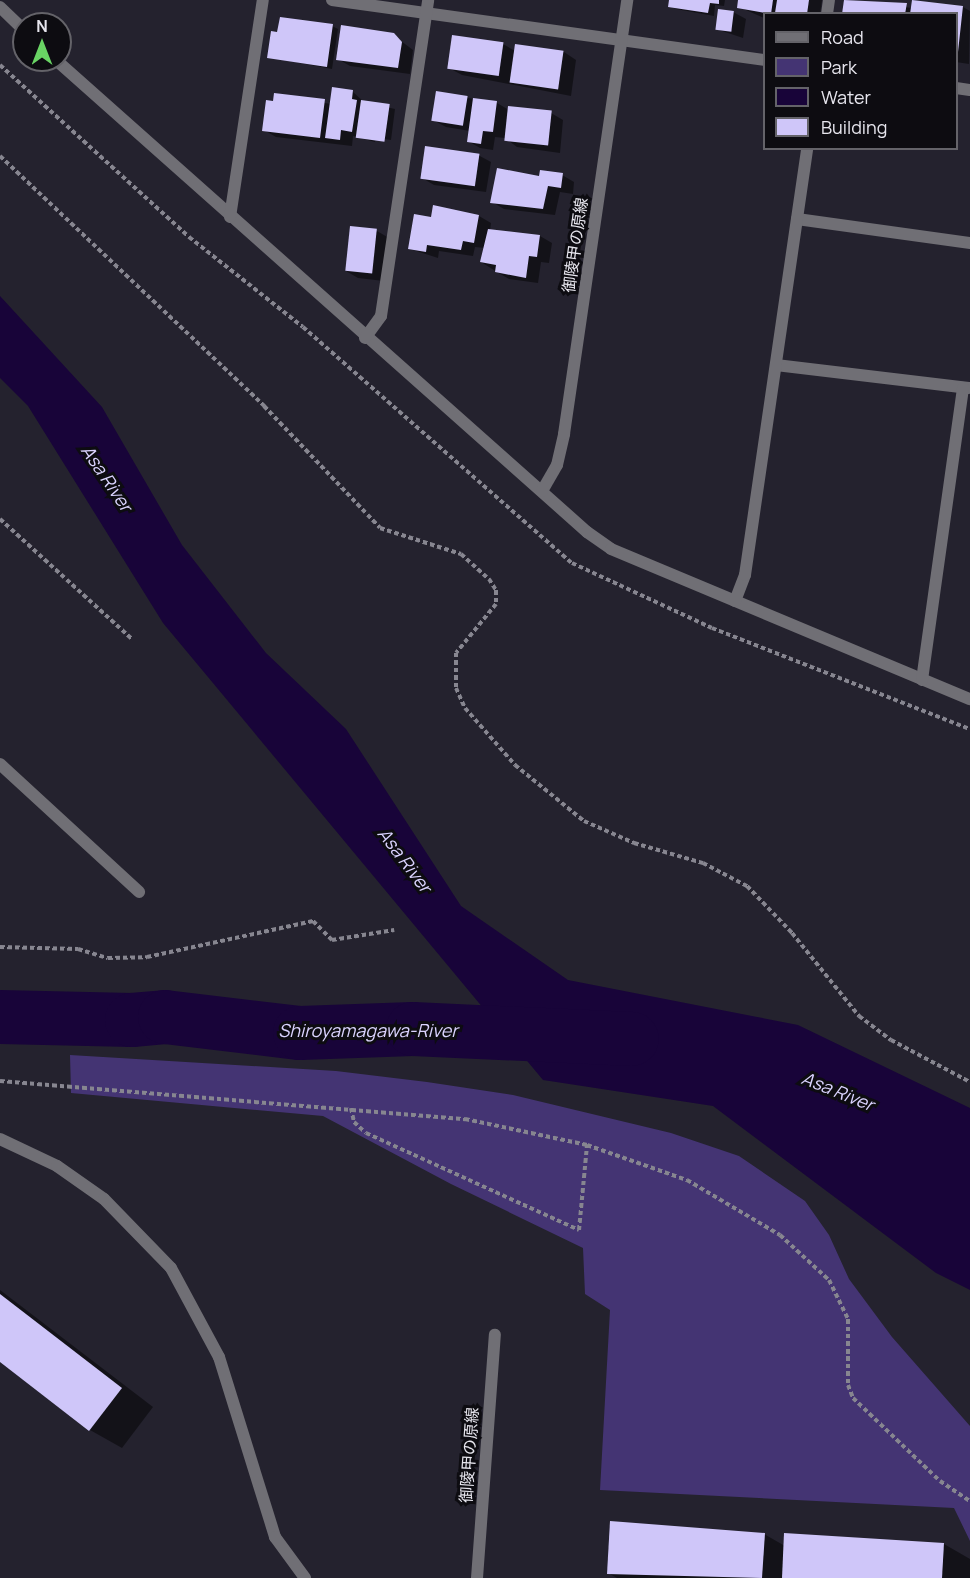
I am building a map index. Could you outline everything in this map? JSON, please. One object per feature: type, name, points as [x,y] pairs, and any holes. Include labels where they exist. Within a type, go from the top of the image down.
[{"type":"street","points":[[230,217],[263,0]]},
{"type":"street","points":[[332,0],[763,60]]},
{"type":"street","points":[[365,338],[381,316],[428,0]]},
{"type":"street","name":"御陵甲の原線","points":[[542,491],[556,465],[564,434],[627,0]]},
{"type":"street","points":[[0,7],[12,18]]},
{"type":"street","points":[[69,72],[365,338],[611,549],[970,699]]},
{"type":"street","points":[[735,601],[745,575],[807,150]]},
{"type":"street","points":[[797,219],[970,243]]},
{"type":"street","points":[[776,365],[967,388],[922,680]]},
{"type":"street","points":[[0,764],[139,892]]},
{"type":"street","points":[[0,1139],[57,1166],[104,1199],[171,1269],[193,1303],[219,1357],[275,1537],[305,1578]]},
{"type":"street","name":"御陵甲の原線","points":[[477,1578],[495,1335]]},
{"type":"path","points":[[0,156],[256,399],[380,528],[461,554],[489,579],[496,590],[496,604],[456,653],[456,688],[465,708],[522,771],[584,821],[634,843],[703,863],[747,886],[792,933],[859,1016],[900,1045],[970,1082]]},
{"type":"path","points":[[0,519],[132,639]]},
{"type":"path","points":[[0,947],[78,949],[108,958],[147,957],[313,921],[332,940],[394,930]]},
{"type":"path","points":[[0,1081],[465,1119],[586,1145],[687,1180],[780,1235],[829,1280],[848,1319],[848,1385],[853,1398],[940,1481],[970,1501]]},
{"type":"path","points":[[351,1108],[354,1122],[366,1133],[579,1230],[586,1145]]},
{"type":"green space","points":[[70,1055],[336,1071],[427,1082],[513,1095],[671,1133],[739,1156],[805,1201],[829,1235],[849,1279],[892,1337],[970,1426],[970,1541],[954,1508],[600,1490],[610,1310],[585,1294],[583,1248],[451,1184],[323,1116],[71,1093]]},
{"type":"water","name":"Asa River","points":[[0,296],[102,407],[182,545],[266,653],[346,729],[461,906],[568,980],[798,1025],[970,1108],[970,1290],[936,1273],[713,1106],[543,1080],[163,623],[28,406],[0,378]]},
{"type":"building","points":[[669,0],[719,0],[719,4],[710,3],[708,13],[668,7]]},
{"type":"building","points":[[738,0],[773,0],[771,12],[737,8]]},
{"type":"building","points":[[777,0],[809,0],[807,12],[775,12]]},
{"type":"building","points":[[844,0],[907,3],[905,12],[842,12]]},
{"type":"building","points":[[912,0],[963,6],[958,52],[958,12],[910,12]]},
{"type":"building","points":[[718,9],[734,11],[731,32],[715,30]]},
{"type":"building","points":[[280,17],[333,24],[327,67],[267,58],[271,31],[277,32]]},
{"type":"building","points":[[341,25],[394,33],[402,42],[398,68],[336,60]]},
{"type":"building","points":[[452,35],[503,42],[499,76],[447,69]]},
{"type":"building","points":[[515,44],[564,51],[558,89],[510,83]]},
{"type":"building","points":[[332,87],[353,90],[352,99],[357,100],[352,132],[341,130],[340,140],[325,138]]},
{"type":"building","points":[[436,91],[468,96],[463,126],[431,121]]},
{"type":"building","points":[[274,93],[325,99],[320,138],[262,131],[266,100],[273,101]]},
{"type":"building","points":[[473,98],[497,101],[493,132],[483,131],[481,144],[467,142]]},
{"type":"building","points":[[361,100],[390,104],[384,142],[356,138]]},
{"type":"building","points":[[508,106],[552,111],[548,145],[504,141]]},
{"type":"building","points":[[425,146],[479,154],[475,186],[420,179]]},
{"type":"building","points":[[497,168],[539,176],[540,170],[563,173],[561,188],[548,186],[543,209],[490,203]]},
{"type":"building","points":[[433,205],[479,215],[474,243],[463,241],[461,250],[427,245],[426,252],[408,249],[414,214],[431,217]]},
{"type":"building","points":[[350,226],[377,229],[372,274],[345,271]]},
{"type":"building","points":[[488,229],[540,235],[537,257],[529,256],[526,278],[495,272],[496,265],[480,262]]},
{"type":"building","points":[[0,1294],[122,1388],[89,1431],[0,1362]]},
{"type":"building","points":[[610,1521],[765,1533],[762,1578],[607,1574]]},
{"type":"building","points":[[784,1533],[944,1543],[942,1578],[782,1578]]},
{"type":"waterway","name":"Shiroyamagawa-River","points":[[0,1017],[132,1020],[165,1017],[300,1033],[413,1029],[632,1039]]}]
